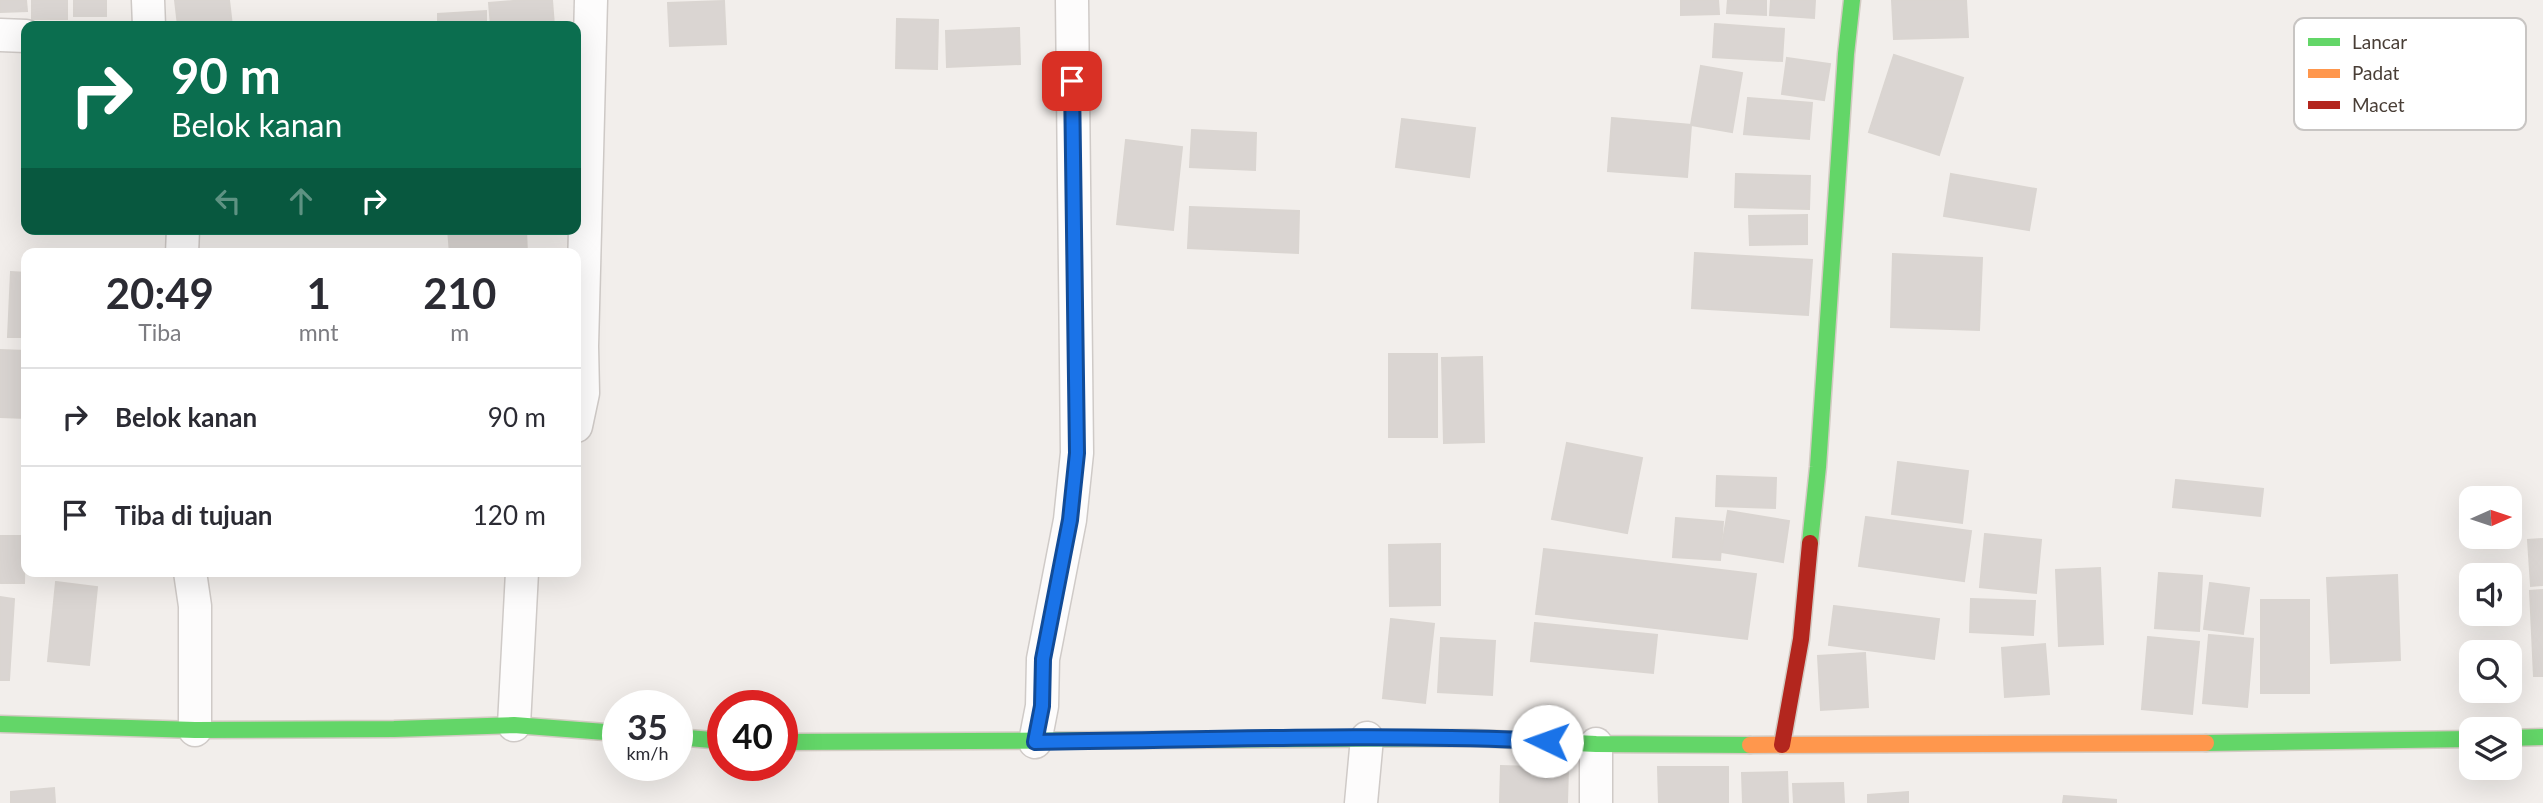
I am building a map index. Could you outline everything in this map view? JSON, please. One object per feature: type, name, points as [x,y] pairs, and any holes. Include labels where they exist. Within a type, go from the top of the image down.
[{"type":"street","points":[[148,0],[149,21]]},
{"type":"street","points":[[581,402],[591,0]]},
{"type":"street","points":[[1035,742],[1042,706],[1043,659],[1070,520],[1077,453],[1072,0]]},
{"type":"street","points":[[1782,745],[1801,639],[1818,467],[1852,0]]},
{"type":"street","points":[[0,35],[21,36]]},
{"type":"street","points":[[191,577],[195,606],[195,730]]},
{"type":"street","points":[[514,725],[522,577]]},
{"type":"street","points":[[0,724],[195,730],[394,729],[514,725],[602,732]]},
{"type":"street","points":[[2522,738],[2543,737]]},
{"type":"street","points":[[1360,803],[1367,738]]},
{"type":"street","points":[[798,742],[1474,738],[1596,744],[1782,745],[2459,739]]},
{"type":"street","points":[[1596,744],[1596,803]]},
{"type":"building","points":[[0,0],[26,0],[27,11],[0,12]]},
{"type":"building","points":[[32,0],[67,0],[67,19],[32,19]]},
{"type":"building","points":[[74,0],[106,0],[106,16],[74,16]]},
{"type":"building","points":[[175,0],[229,0],[231,21],[177,21]]},
{"type":"building","points":[[552,0],[554,21],[491,21],[489,3]]},
{"type":"building","points":[[1681,0],[1718,0],[1719,14],[1681,15]]},
{"type":"building","points":[[1728,0],[1766,0],[1766,15],[1727,13]]},
{"type":"building","points":[[1771,0],[1815,0],[1814,18],[1770,15]]},
{"type":"building","points":[[1892,0],[1966,0],[1968,37],[1894,39]]},
{"type":"building","points":[[724,1],[726,44],[670,46],[668,3]]},
{"type":"building","points":[[486,11],[486,21],[438,21],[438,14]]},
{"type":"building","points":[[897,19],[938,20],[937,69],[896,68]]},
{"type":"building","points":[[1715,24],[1784,29],[1782,61],[1713,57]]},
{"type":"building","points":[[1019,28],[1020,64],[947,67],[946,31]]},
{"type":"building","points":[[1894,55],[1963,78],[1939,155],[1869,132]]},
{"type":"building","points":[[1787,58],[1830,64],[1824,100],[1782,94]]},
{"type":"building","points":[[1701,66],[1742,73],[1732,132],[1691,125]]},
{"type":"building","points":[[1748,98],[1812,103],[1809,139],[1744,134]]},
{"type":"building","points":[[1612,118],[1691,125],[1687,177],[1608,171]]},
{"type":"building","points":[[1402,119],[1475,128],[1469,177],[1396,167]]},
{"type":"building","points":[[1192,130],[1256,133],[1255,170],[1190,167]]},
{"type":"building","points":[[1126,140],[1182,147],[1173,230],[1117,224]]},
{"type":"building","points":[[1736,174],[1810,176],[1809,209],[1735,207]]},
{"type":"building","points":[[1951,174],[2036,189],[2029,230],[1944,216]]},
{"type":"building","points":[[1190,207],[1299,211],[1298,253],[1188,248]]},
{"type":"building","points":[[1807,215],[1807,244],[1750,245],[1749,216]]},
{"type":"building","points":[[448,235],[526,235],[527,248],[450,248]]},
{"type":"building","points":[[1695,253],[1812,260],[1808,315],[1692,308]]},
{"type":"building","points":[[1893,254],[1982,258],[1979,330],[1891,327]]},
{"type":"building","points":[[11,272],[21,273],[21,337],[8,337]]},
{"type":"building","points":[[0,350],[21,351],[21,418],[0,417]]},
{"type":"building","points":[[1389,354],[1437,354],[1437,437],[1389,437]]},
{"type":"building","points":[[1482,357],[1484,442],[1444,443],[1442,358]]},
{"type":"building","points":[[1567,443],[1642,458],[1627,533],[1552,519]]},
{"type":"building","points":[[1898,462],[1968,471],[1962,523],[1892,514]]},
{"type":"building","points":[[1717,476],[1776,478],[1775,508],[1716,506]]},
{"type":"building","points":[[2176,480],[2263,489],[2260,516],[2173,507]]},
{"type":"building","points":[[1728,511],[1789,521],[1783,562],[1721,552]]},
{"type":"building","points":[[1866,517],[1971,531],[1964,581],[1859,566]]},
{"type":"building","points":[[1676,518],[1723,522],[1720,560],[1673,557]]},
{"type":"building","points":[[1985,534],[2041,540],[2036,593],[1980,587]]},
{"type":"building","points":[[0,536],[21,536],[21,577],[24,577],[24,583],[0,583]]},
{"type":"building","points":[[2543,539],[2543,585],[2531,586],[2528,540]]},
{"type":"building","points":[[1440,544],[1440,605],[1390,606],[1389,545]]},
{"type":"building","points":[[1544,549],[1756,574],[1747,639],[1536,614]]},
{"type":"building","points":[[2100,568],[2103,644],[2059,646],[2056,570]]},
{"type":"building","points":[[2159,573],[2202,576],[2199,631],[2155,628]]},
{"type":"building","points":[[2397,575],[2400,660],[2331,663],[2327,578]]},
{"type":"building","points":[[56,582],[97,587],[89,665],[48,661]]},
{"type":"building","points":[[2210,583],[2249,588],[2243,634],[2204,629]]},
{"type":"building","points":[[2543,590],[2543,676],[2534,676],[2530,591]]},
{"type":"building","points":[[0,597],[14,599],[9,680],[0,680]]},
{"type":"building","points":[[1971,599],[2035,601],[2033,635],[1970,632]]},
{"type":"building","points":[[2261,600],[2309,600],[2309,693],[2261,693]]},
{"type":"building","points":[[1834,606],[1939,619],[1934,659],[1829,645]]},
{"type":"building","points":[[1391,619],[1434,624],[1425,703],[1383,698]]},
{"type":"building","points":[[1535,623],[1657,635],[1653,673],[1531,661]]},
{"type":"building","points":[[2209,635],[2253,639],[2247,707],[2203,703]]},
{"type":"building","points":[[2148,637],[2199,642],[2192,714],[2142,709]]},
{"type":"building","points":[[1441,638],[1495,641],[1492,695],[1438,692]]},
{"type":"building","points":[[2045,644],[2049,694],[2005,697],[2002,648]]},
{"type":"building","points":[[1865,653],[1868,707],[1821,710],[1818,656]]},
{"type":"building","points":[[1501,766],[1568,768],[1567,803],[1500,803]]},
{"type":"building","points":[[1658,767],[1728,767],[1728,803],[1659,803]]},
{"type":"building","points":[[1787,772],[1788,803],[1743,803],[1742,773]]},
{"type":"building","points":[[1843,783],[1844,803],[1794,803],[1793,784]]},
{"type":"building","points":[[54,788],[55,803],[11,803],[11,792]]},
{"type":"building","points":[[1908,792],[1908,803],[1868,803],[1868,795]]},
{"type":"building","points":[[2064,796],[2116,800],[2116,803],[2063,803]]},
{"type":"traffic: fast","points":[[1810,543],[1818,467],[1852,0]]},
{"type":"traffic: fast","points":[[0,724],[195,730],[394,729],[514,725],[602,732]]},
{"type":"traffic: fast","points":[[2522,738],[2543,737]]},
{"type":"traffic: fast","points":[[693,738],[707,740]]},
{"type":"traffic: fast","points":[[798,742],[1474,738],[1596,744],[1750,745]]},
{"type":"traffic: fast","points":[[2206,743],[2459,739]]},
{"type":"traffic: slow","points":[[1750,745],[2206,743]]},
{"type":"traffic: jam","points":[[1782,745],[1801,639],[1810,543]]},
{"type":"route","points":[[1072,81],[1077,453],[1070,520],[1043,659],[1042,706],[1035,742],[1367,738],[1547,741]]}]
